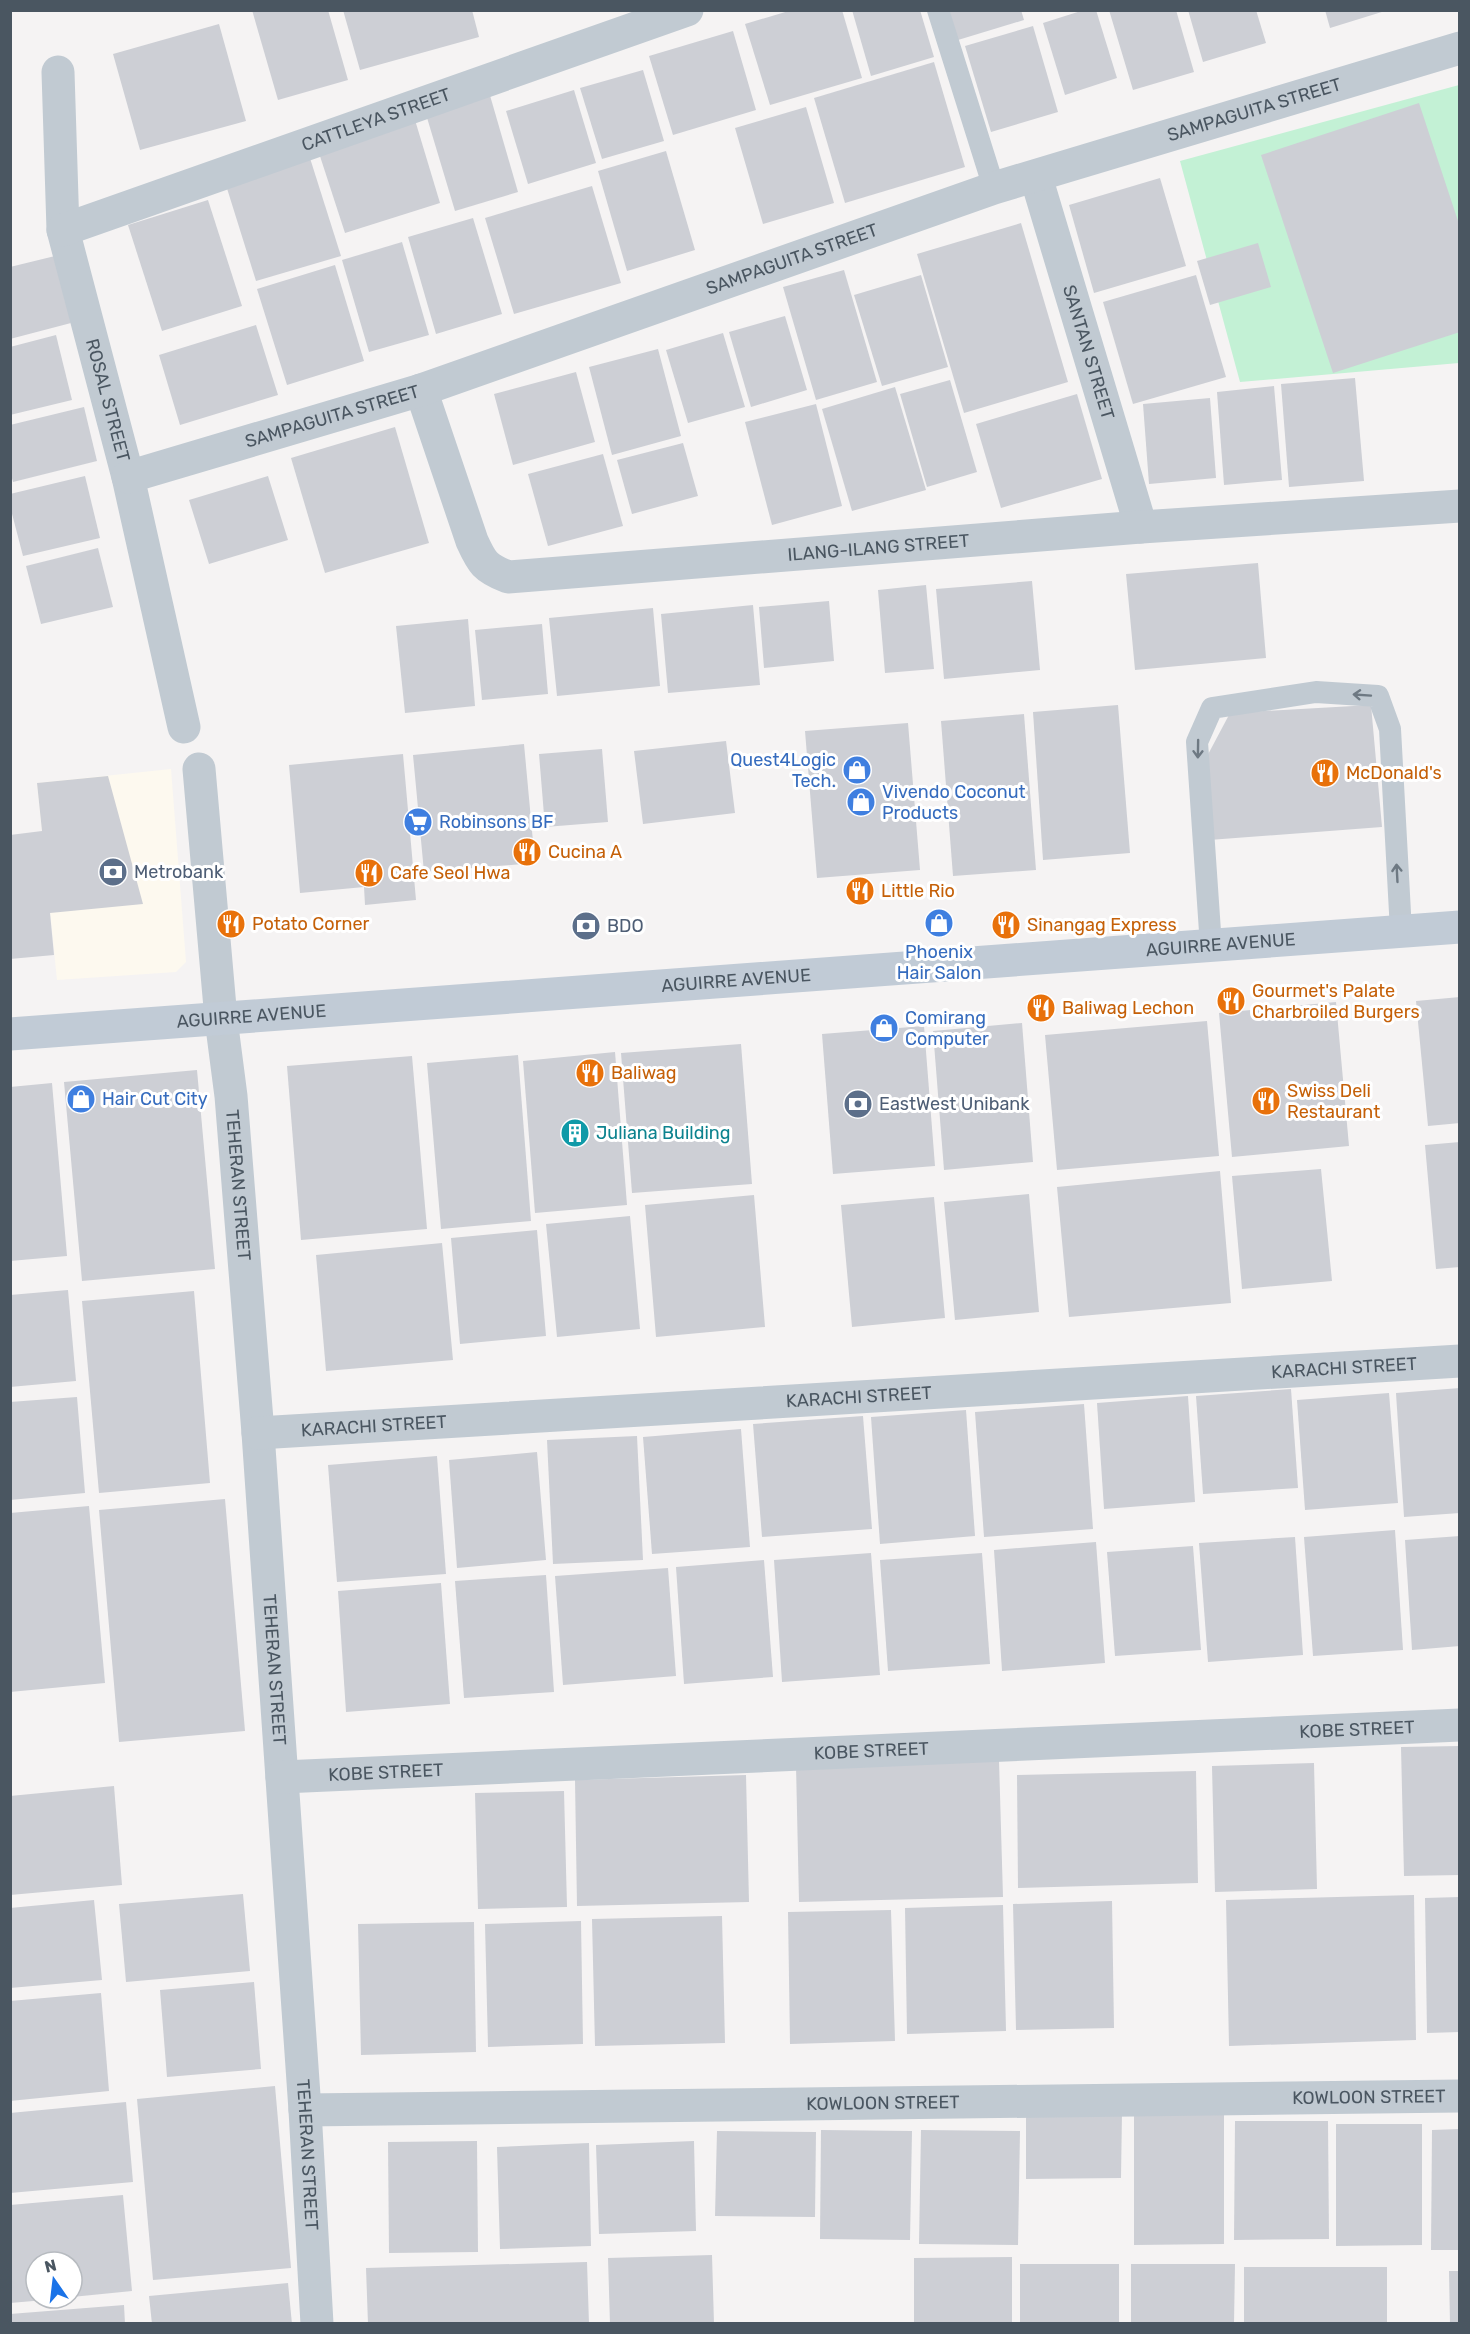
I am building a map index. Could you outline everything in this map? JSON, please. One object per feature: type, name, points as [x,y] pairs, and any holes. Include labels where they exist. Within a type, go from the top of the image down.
[{"type":"street","name":"CATTLEYA STREET","points":[[63,230],[687,10]]},
{"type":"street","name":"SAMPAGUITA STREET","points":[[128,477],[421,390],[994,188],[1460,48]]},
{"type":"street","name":"ROSAL STREET","points":[[58,72],[63,230],[128,477],[184,727]]},
{"type":"street","name":"SANTAN STREET","points":[[1036,177],[1141,526]]},
{"type":"street","name":"ILANG-ILANG STREET","points":[[421,390],[472,541],[481,561],[490,570],[508,577],[1141,526],[1460,506]]},
{"type":"street","points":[[199,769],[221,1019]]},
{"type":"street","name":"AGUIRRE AVENUE","points":[[10,1034],[1460,927]]},
{"type":"street","name":"TEHERAN STREET","points":[[221,1019],[231,1096],[258,1433],[305,2110],[317,2324]]},
{"type":"street","name":"KARACHI STREET","points":[[258,1433],[1460,1361]]},
{"type":"street","name":"KOBE STREET","points":[[282,1777],[1460,1725]]},
{"type":"street","name":"KOWLOON STREET","points":[[305,2110],[1460,2096]]},
{"type":"lane","points":[[938,10],[994,188]]},
{"type":"lane","points":[[1211,946],[1197,742],[1212,708],[1316,693],[1378,696],[1390,729],[1401,931]]},
{"type":"shaded area","name":"Metrobank","points":[[171,769],[186,962],[176,972],[57,980],[37,783]]},
{"type":"green space","points":[[1459,85],[1459,363],[1240,382],[1180,161]]},
{"type":"building","points":[[252,10],[328,10],[348,80],[278,100]]},
{"type":"building","points":[[343,10],[472,10],[479,37],[360,70]]},
{"type":"building","points":[[792,10],[842,10],[862,78],[770,105],[745,24]]},
{"type":"building","points":[[852,10],[920,10],[934,57],[871,76]]},
{"type":"building","points":[[949,10],[1021,10],[1024,20],[958,40]]},
{"type":"building","points":[[1084,10],[1096,10],[1117,78],[1065,95],[1043,23]]},
{"type":"building","points":[[1109,10],[1176,10],[1194,72],[1133,90]]},
{"type":"building","points":[[1188,10],[1256,10],[1266,43],[1203,62]]},
{"type":"building","points":[[1325,10],[1385,10],[1385,11],[1330,28]]},
{"type":"building","points":[[219,24],[246,121],[140,150],[113,54]]},
{"type":"building","points":[[1033,26],[1058,112],[991,132],[965,46]]},
{"type":"building","points":[[733,31],[756,110],[673,135],[649,56]]},
{"type":"building","points":[[934,62],[965,167],[845,203],[814,98]]},
{"type":"building","points":[[643,70],[664,141],[602,159],[580,88]]},
{"type":"building","points":[[574,90],[596,163],[528,184],[506,111]]},
{"type":"building","points":[[489,92],[518,192],[455,211],[425,111]]},
{"type":"building","points":[[1419,103],[1460,227],[1460,332],[1333,373],[1261,155]]},
{"type":"building","points":[[806,107],[834,203],[763,224],[735,128]]},
{"type":"building","points":[[415,120],[440,203],[345,233],[318,150]]},
{"type":"building","points":[[666,151],[695,250],[627,271],[598,171]]},
{"type":"building","points":[[309,155],[341,256],[256,281],[225,182]]},
{"type":"building","points":[[1160,178],[1186,266],[1094,293],[1069,205]]},
{"type":"building","points":[[592,186],[621,283],[514,314],[485,218]]},
{"type":"building","points":[[208,200],[242,306],[162,331],[128,225]]},
{"type":"building","points":[[473,218],[502,314],[436,334],[408,237]]},
{"type":"building","points":[[1021,223],[1068,382],[964,413],[917,254]]},
{"type":"building","points":[[402,242],[429,335],[369,352],[342,260]]},
{"type":"building","points":[[1258,243],[1271,287],[1210,305],[1197,261]]},
{"type":"building","points":[[55,256],[71,323],[10,339],[10,267]]},
{"type":"building","points":[[335,265],[364,361],[287,385],[257,289]]},
{"type":"building","points":[[844,270],[877,382],[816,400],[783,287]]},
{"type":"building","points":[[921,275],[948,367],[882,386],[854,295]]},
{"type":"building","points":[[1196,275],[1226,377],[1133,404],[1103,302]]},
{"type":"building","points":[[785,316],[807,390],[751,407],[729,332]]},
{"type":"building","points":[[256,325],[278,395],[180,425],[159,355]]},
{"type":"building","points":[[723,333],[745,407],[688,423],[666,350]]},
{"type":"building","points":[[56,335],[72,400],[10,415],[10,347]]},
{"type":"building","points":[[658,349],[681,436],[612,455],[589,367]]},
{"type":"building","points":[[576,372],[595,442],[513,465],[494,394]]},
{"type":"building","points":[[1355,378],[1364,481],[1289,487],[1281,384]]},
{"type":"building","points":[[950,380],[977,472],[927,487],[900,394]]},
{"type":"building","points":[[1274,386],[1282,480],[1224,485],[1217,392]]},
{"type":"building","points":[[895,387],[926,490],[852,511],[822,409]]},
{"type":"building","points":[[1077,394],[1102,479],[1001,508],[976,424]]},
{"type":"building","points":[[1210,398],[1216,478],[1149,484],[1143,404]]},
{"type":"building","points":[[816,404],[842,506],[772,525],[745,422]]},
{"type":"building","points":[[84,407],[97,461],[13,482],[10,471],[10,425]]},
{"type":"building","points":[[395,427],[429,543],[325,573],[291,458]]},
{"type":"building","points":[[683,443],[698,496],[632,514],[617,460]]},
{"type":"building","points":[[603,454],[623,526],[548,546],[528,474]]},
{"type":"building","points":[[85,476],[100,538],[23,556],[10,506],[10,494]]},
{"type":"building","points":[[268,476],[288,540],[209,564],[189,500]]},
{"type":"building","points":[[98,548],[113,607],[41,624],[26,566]]},
{"type":"building","points":[[1258,563],[1266,658],[1135,670],[1126,574]]},
{"type":"building","points":[[1032,581],[1040,670],[944,679],[936,589]]},
{"type":"building","points":[[926,585],[934,669],[885,673],[878,590]]},
{"type":"building","points":[[829,601],[834,661],[764,668],[759,607]]},
{"type":"building","points":[[753,605],[760,685],[668,693],[661,614]]},
{"type":"building","points":[[653,608],[660,686],[557,696],[549,618]]},
{"type":"building","points":[[468,619],[475,706],[405,713],[396,626]]},
{"type":"building","points":[[542,624],[548,694],[482,700],[475,630]]},
{"type":"building","points":[[1118,705],[1130,853],[1043,860],[1033,712]]},
{"type":"building","points":[[1371,705],[1382,827],[1209,840],[1204,762],[1230,713]]},
{"type":"building","points":[[1024,714],[1036,870],[953,876],[941,721]]},
{"type":"building","points":[[908,723],[920,870],[817,878],[805,731]]},
{"type":"building","points":[[726,741],[735,813],[643,824],[634,751]]},
{"type":"building","points":[[524,744],[535,863],[424,872],[413,755]]},
{"type":"building","points":[[602,749],[608,822],[545,827],[539,754]]},
{"type":"building","points":[[403,754],[416,900],[365,905],[364,887],[300,893],[289,765]]},
{"type":"building","points":[[108,776],[143,904],[50,913],[54,955],[10,959],[10,835],[42,831],[37,783]]},
{"type":"building","points":[[1460,997],[1460,1123],[1428,1126],[1416,1001]]},
{"type":"building","points":[[1336,1002],[1349,1146],[1232,1157],[1219,1013]]},
{"type":"building","points":[[1207,1021],[1219,1156],[1057,1170],[1045,1035]]},
{"type":"building","points":[[1022,1023],[1033,1162],[944,1170],[933,1031]]},
{"type":"building","points":[[924,1026],[935,1166],[833,1174],[822,1034]]},
{"type":"building","points":[[741,1044],[752,1184],[632,1193],[621,1053]]},
{"type":"building","name":"Juliana Building","points":[[615,1052],[627,1205],[535,1213],[523,1061]]},
{"type":"building","points":[[518,1055],[531,1221],[441,1229],[427,1063]]},
{"type":"building","points":[[412,1056],[427,1229],[301,1240],[287,1066]]},
{"type":"building","points":[[197,1070],[215,1269],[82,1281],[64,1082]]},
{"type":"building","points":[[52,1083],[67,1256],[10,1261],[10,1087]]},
{"type":"building","points":[[1460,1142],[1460,1267],[1436,1269],[1425,1145]]},
{"type":"building","points":[[1321,1169],[1332,1281],[1242,1289],[1232,1176]]},
{"type":"building","points":[[1220,1171],[1231,1303],[1069,1317],[1057,1187]]},
{"type":"building","points":[[1029,1194],[1039,1312],[955,1320],[944,1202]]},
{"type":"building","points":[[754,1195],[765,1327],[656,1337],[645,1205]]},
{"type":"building","points":[[934,1197],[945,1318],[852,1327],[841,1205]]},
{"type":"building","points":[[630,1216],[640,1329],[557,1337],[546,1224]]},
{"type":"building","points":[[537,1230],[546,1336],[460,1344],[451,1238]]},
{"type":"building","points":[[442,1243],[453,1360],[326,1371],[316,1255]]},
{"type":"building","points":[[68,1290],[76,1381],[10,1387],[10,1295]]},
{"type":"building","points":[[194,1291],[210,1483],[99,1493],[82,1301]]},
{"type":"building","points":[[1460,1388],[1460,1513],[1404,1517],[1396,1393]]},
{"type":"building","points":[[1291,1389],[1298,1488],[1203,1494],[1196,1396]]},
{"type":"building","points":[[1389,1393],[1398,1503],[1305,1510],[1297,1400]]},
{"type":"building","points":[[1188,1396],[1195,1502],[1104,1509],[1097,1403]]},
{"type":"building","points":[[77,1397],[85,1493],[10,1500],[10,1402]]},
{"type":"building","points":[[1084,1404],[1093,1529],[984,1537],[975,1412]]},
{"type":"building","points":[[966,1410],[975,1536],[880,1544],[871,1417]]},
{"type":"building","points":[[863,1416],[872,1529],[762,1537],[753,1424]]},
{"type":"building","points":[[741,1429],[750,1547],[652,1554],[643,1437]]},
{"type":"building","points":[[637,1436],[643,1560],[553,1564],[547,1440]]},
{"type":"building","points":[[537,1452],[546,1560],[457,1568],[449,1460]]},
{"type":"building","points":[[437,1456],[446,1574],[337,1582],[328,1465]]},
{"type":"building","points":[[225,1499],[245,1731],[119,1742],[99,1510]]},
{"type":"building","points":[[89,1506],[105,1683],[10,1692],[10,1513]]},
{"type":"building","points":[[1395,1530],[1403,1650],[1313,1656],[1304,1537]]},
{"type":"building","points":[[1460,1536],[1460,1646],[1412,1650],[1405,1540]]},
{"type":"building","points":[[1295,1537],[1303,1655],[1208,1662],[1199,1543]]},
{"type":"building","points":[[1096,1542],[1105,1663],[1002,1671],[994,1550]]},
{"type":"building","points":[[1193,1546],[1201,1650],[1115,1656],[1107,1552]]},
{"type":"building","points":[[871,1553],[880,1675],[782,1682],[774,1560]]},
{"type":"building","points":[[982,1553],[990,1664],[888,1671],[880,1560]]},
{"type":"building","points":[[764,1560],[773,1677],[684,1684],[676,1567]]},
{"type":"building","points":[[668,1568],[676,1676],[563,1685],[555,1576]]},
{"type":"building","points":[[546,1575],[554,1692],[464,1698],[455,1581]]},
{"type":"building","points":[[441,1583],[450,1704],[346,1712],[338,1591]]},
{"type":"building","points":[[1460,1746],[1460,1875],[1404,1876],[1401,1747]]},
{"type":"building","points":[[999,1760],[1003,1897],[799,1902],[796,1765]]},
{"type":"building","points":[[1314,1763],[1317,1889],[1215,1892],[1212,1766]]},
{"type":"building","points":[[1196,1771],[1198,1883],[1018,1888],[1017,1775]]},
{"type":"building","points":[[746,1775],[749,1902],[577,1906],[575,1780]]},
{"type":"building","points":[[114,1786],[122,1885],[10,1895],[10,1796]]},
{"type":"building","points":[[564,1791],[567,1907],[478,1909],[475,1793]]},
{"type":"building","points":[[243,1894],[250,1971],[126,1982],[119,1904]]},
{"type":"building","points":[[1414,1895],[1416,2040],[1229,2046],[1226,1900]]},
{"type":"building","points":[[1460,1897],[1460,2032],[1427,2033],[1425,1898]]},
{"type":"building","points":[[94,1900],[102,1980],[10,1988],[10,1908]]},
{"type":"building","points":[[1112,1901],[1114,2028],[1016,2030],[1013,1904]]},
{"type":"building","points":[[1003,1905],[1006,2031],[907,2034],[905,1908]]},
{"type":"building","points":[[891,1910],[895,2041],[790,2044],[788,1912]]},
{"type":"building","points":[[722,1916],[725,2043],[595,2046],[592,1919]]},
{"type":"building","points":[[581,1921],[583,2044],[488,2047],[485,1924]]},
{"type":"building","points":[[474,1922],[476,2052],[361,2055],[358,1924]]},
{"type":"building","points":[[254,1982],[261,2069],[167,2077],[160,1990]]},
{"type":"building","points":[[101,1993],[109,2091],[10,2101],[10,2001]]},
{"type":"building","points":[[275,2086],[291,2268],[153,2280],[137,2099]]},
{"type":"building","points":[[126,2102],[133,2182],[10,2193],[10,2113]]},
{"type":"building","points":[[1026,2111],[1122,2111],[1121,2178],[1026,2179]]},
{"type":"building","points":[[1134,2114],[1224,2114],[1224,2244],[1134,2245]]},
{"type":"building","points":[[1235,2121],[1328,2121],[1329,2239],[1234,2240]]},
{"type":"building","points":[[1336,2124],[1422,2124],[1422,2245],[1336,2246]]},
{"type":"building","points":[[1460,2129],[1460,2250],[1431,2250],[1432,2130]]},
{"type":"building","points":[[821,2130],[912,2131],[910,2240],[820,2239]]},
{"type":"building","points":[[921,2130],[1020,2131],[1018,2245],[919,2244]]},
{"type":"building","points":[[717,2131],[816,2132],[815,2217],[715,2216]]},
{"type":"building","points":[[477,2141],[478,2252],[389,2253],[388,2142]]},
{"type":"building","points":[[694,2141],[696,2231],[599,2234],[596,2145]]},
{"type":"building","points":[[589,2143],[591,2246],[500,2249],[497,2147]]},
{"type":"building","points":[[123,2195],[132,2291],[84,2296],[84,2250],[24,2250],[24,2302],[10,2303],[10,2205]]},
{"type":"building","points":[[712,2255],[714,2324],[610,2324],[608,2258]]},
{"type":"building","points":[[1012,2257],[1012,2324],[914,2324],[914,2258]]},
{"type":"building","points":[[587,2262],[589,2324],[368,2324],[366,2268]]},
{"type":"building","points":[[1020,2264],[1119,2264],[1119,2324],[1020,2324]]},
{"type":"building","points":[[1131,2264],[1235,2264],[1234,2324],[1131,2324]]},
{"type":"building","points":[[1244,2267],[1387,2267],[1387,2324],[1244,2324]]},
{"type":"building","points":[[1449,2271],[1460,2271],[1460,2324],[1450,2324]]},
{"type":"building","points":[[288,2283],[292,2324],[152,2324],[149,2296]]},
{"type":"building","points":[[124,2305],[125,2324],[10,2324],[10,2314],[84,2310],[84,2308]]},
{"type":"place","name":"Quest4Logic Tech.","points":[[857,770]]},
{"type":"place","name":"McDonald's","points":[[1325,773]]},
{"type":"place","name":"Vivendo Coconut Products","points":[[861,802]]},
{"type":"place","name":"Robinsons BF","points":[[418,822]]},
{"type":"place","name":"Cucina A","points":[[527,852]]},
{"type":"place","name":"Metrobank","points":[[113,872]]},
{"type":"place","name":"Cafe Seol Hwa","points":[[369,873]]},
{"type":"place","name":"Little Rio","points":[[860,891]]},
{"type":"place","name":"Phoenix Hair Salon","points":[[939,923]]},
{"type":"place","name":"Potato Corner","points":[[231,924]]},
{"type":"place","name":"Sinangag Express","points":[[1006,925]]},
{"type":"place","name":"BDO","points":[[586,926]]},
{"type":"place","name":"Gourmet's Palate Charbroiled Burgers","points":[[1231,1001]]},
{"type":"place","name":"Baliwag Lechon","points":[[1041,1008]]},
{"type":"place","name":"Comirang Computer","points":[[884,1028]]},
{"type":"place","name":"Baliwag","points":[[590,1073]]},
{"type":"place","name":"Hair Cut City","points":[[81,1099]]},
{"type":"place","name":"Swiss Deli Restaurant","points":[[1266,1101]]},
{"type":"place","name":"EastWest Unibank","points":[[858,1104]]},
{"type":"place","name":"Juliana Building","points":[[575,1133]]}]
